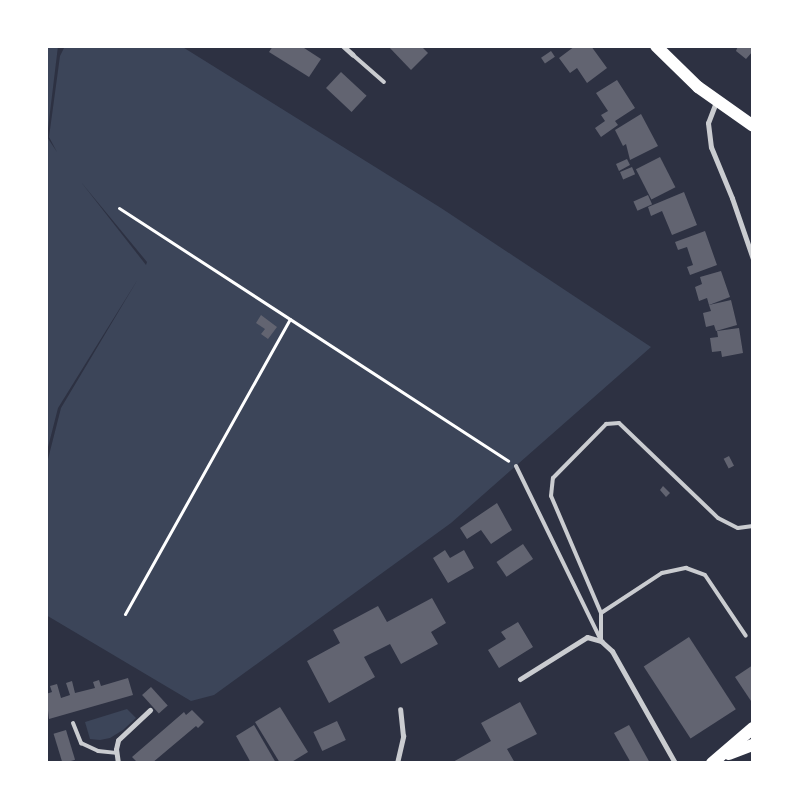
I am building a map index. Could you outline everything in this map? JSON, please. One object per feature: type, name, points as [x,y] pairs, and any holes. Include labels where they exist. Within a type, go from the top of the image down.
[{"type":"main road","points":[[656,46],[674,66],[716,101],[753,126]]},
{"type":"main road","points":[[717,760],[753,728]]},
{"type":"main road","points":[[717,760],[753,745]]},
{"type":"street","points":[[343,46],[353,55]]},
{"type":"street","points":[[716,101],[708,122],[711,147],[732,198],[753,259]]},
{"type":"street","points":[[520,679],[587,638],[601,641],[612,651],[675,763]]},
{"type":"street","points":[[397,763],[403,736],[400,709]]},
{"type":"street","points":[[118,763],[116,753],[118,740],[150,710]]},
{"type":"lane","points":[[353,55],[384,82]]},
{"type":"lane","points":[[601,641],[601,613],[551,496],[553,478],[606,424],[619,423],[718,518],[738,528],[753,526]]},
{"type":"lane","points":[[516,466],[601,641]]},
{"type":"lane","points":[[601,613],[662,574],[686,568],[705,574],[746,636]]},
{"type":"lane","points":[[73,723],[81,743],[98,751],[116,753]]},
{"type":"path","points":[[119,208],[516,466]]},
{"type":"path","points":[[125,614],[290,319]]},
{"type":"shaded area","points":[[46,46],[58,46],[47,137],[57,152],[49,137],[60,56],[65,46],[181,46],[441,208],[651,347],[451,523],[214,695],[191,701],[46,615],[46,467],[61,408],[138,279],[58,408],[46,455]],"holes":[[[81,182],[147,262],[146,265]]]},
{"type":"shaded area","points":[[127,709],[136,718],[123,730],[110,738],[90,739],[85,722]]},
{"type":"building","points":[[273,46],[301,46],[321,59],[309,77],[269,52]]},
{"type":"building","points":[[388,46],[421,46],[428,53],[411,70]]},
{"type":"building","points":[[575,46],[591,46],[607,68],[587,83],[577,68],[570,73],[559,58]]},
{"type":"building","points":[[738,46],[753,46],[753,51],[746,59],[736,51]]},
{"type":"building","points":[[551,51],[555,57],[545,64],[541,58]]},
{"type":"building","points":[[341,72],[367,96],[352,112],[326,88]]},
{"type":"building","points":[[617,80],[635,108],[615,121],[618,125],[601,137],[595,128],[605,121],[601,115],[608,111],[596,93]]},
{"type":"building","points":[[641,114],[658,146],[630,160],[626,144],[623,146],[615,130]]},
{"type":"building","points":[[660,157],[675,187],[651,200],[636,169]]},
{"type":"building","points":[[627,159],[630,165],[619,171],[616,164]]},
{"type":"building","points":[[632,167],[635,174],[623,179],[620,172]]},
{"type":"building","points":[[684,192],[697,225],[672,235],[662,211],[651,216],[648,207]]},
{"type":"building","points":[[648,195],[652,204],[637,211],[633,202]]},
{"type":"building","points":[[705,231],[717,265],[690,275],[687,267],[693,265],[687,247],[678,250],[675,242]]},
{"type":"building","points":[[721,271],[730,297],[709,305],[707,298],[699,301],[695,287],[702,284],[700,277]]},
{"type":"building","points":[[731,300],[737,325],[716,331],[714,325],[706,327],[703,313],[711,311],[709,305]]},
{"type":"building","points":[[261,315],[277,327],[268,339],[261,334],[265,329],[256,323]]},
{"type":"building","points":[[739,328],[743,353],[722,357],[721,351],[712,352],[710,338],[718,337],[717,331]]},
{"type":"building","points":[[729,456],[734,466],[729,469],[724,459]]},
{"type":"building","points":[[663,486],[670,493],[666,497],[660,490]]},
{"type":"building","points":[[497,503],[512,530],[491,544],[481,530],[467,539],[460,528]]},
{"type":"building","points":[[523,544],[533,559],[507,577],[496,562]]},
{"type":"building","points":[[445,550],[450,558],[464,550],[474,568],[448,583],[433,558]]},
{"type":"building","points":[[432,598],[446,623],[431,632],[438,644],[401,664],[390,644],[364,657],[375,677],[329,703],[307,661],[340,643],[333,630],[378,606],[387,622]]},
{"type":"building","points":[[518,622],[533,647],[499,668],[488,650],[506,639],[501,632]]},
{"type":"building","points":[[689,637],[736,709],[691,739],[644,666]]},
{"type":"building","points":[[753,665],[753,704],[735,677]]},
{"type":"building","points":[[128,678],[133,695],[49,719],[46,694],[52,692],[50,686],[57,684],[61,698],[70,695],[66,683],[72,681],[75,693],[95,688],[93,682],[99,680],[101,686]]},
{"type":"building","points":[[151,687],[168,706],[159,714],[142,695]]},
{"type":"building","points":[[520,702],[537,734],[507,749],[515,763],[451,763],[491,741],[481,723]]},
{"type":"building","points":[[280,707],[308,752],[290,763],[280,763],[255,722]]},
{"type":"building","points":[[192,710],[204,722],[198,728],[196,726],[152,763],[138,763],[132,757],[184,712],[186,715]]},
{"type":"building","points":[[337,721],[346,740],[322,751],[313,732]]},
{"type":"building","points":[[254,725],[276,763],[251,763],[236,736]]},
{"type":"building","points":[[629,725],[650,763],[631,763],[614,733]]},
{"type":"building","points":[[66,730],[75,760],[62,763],[54,734]]}]
